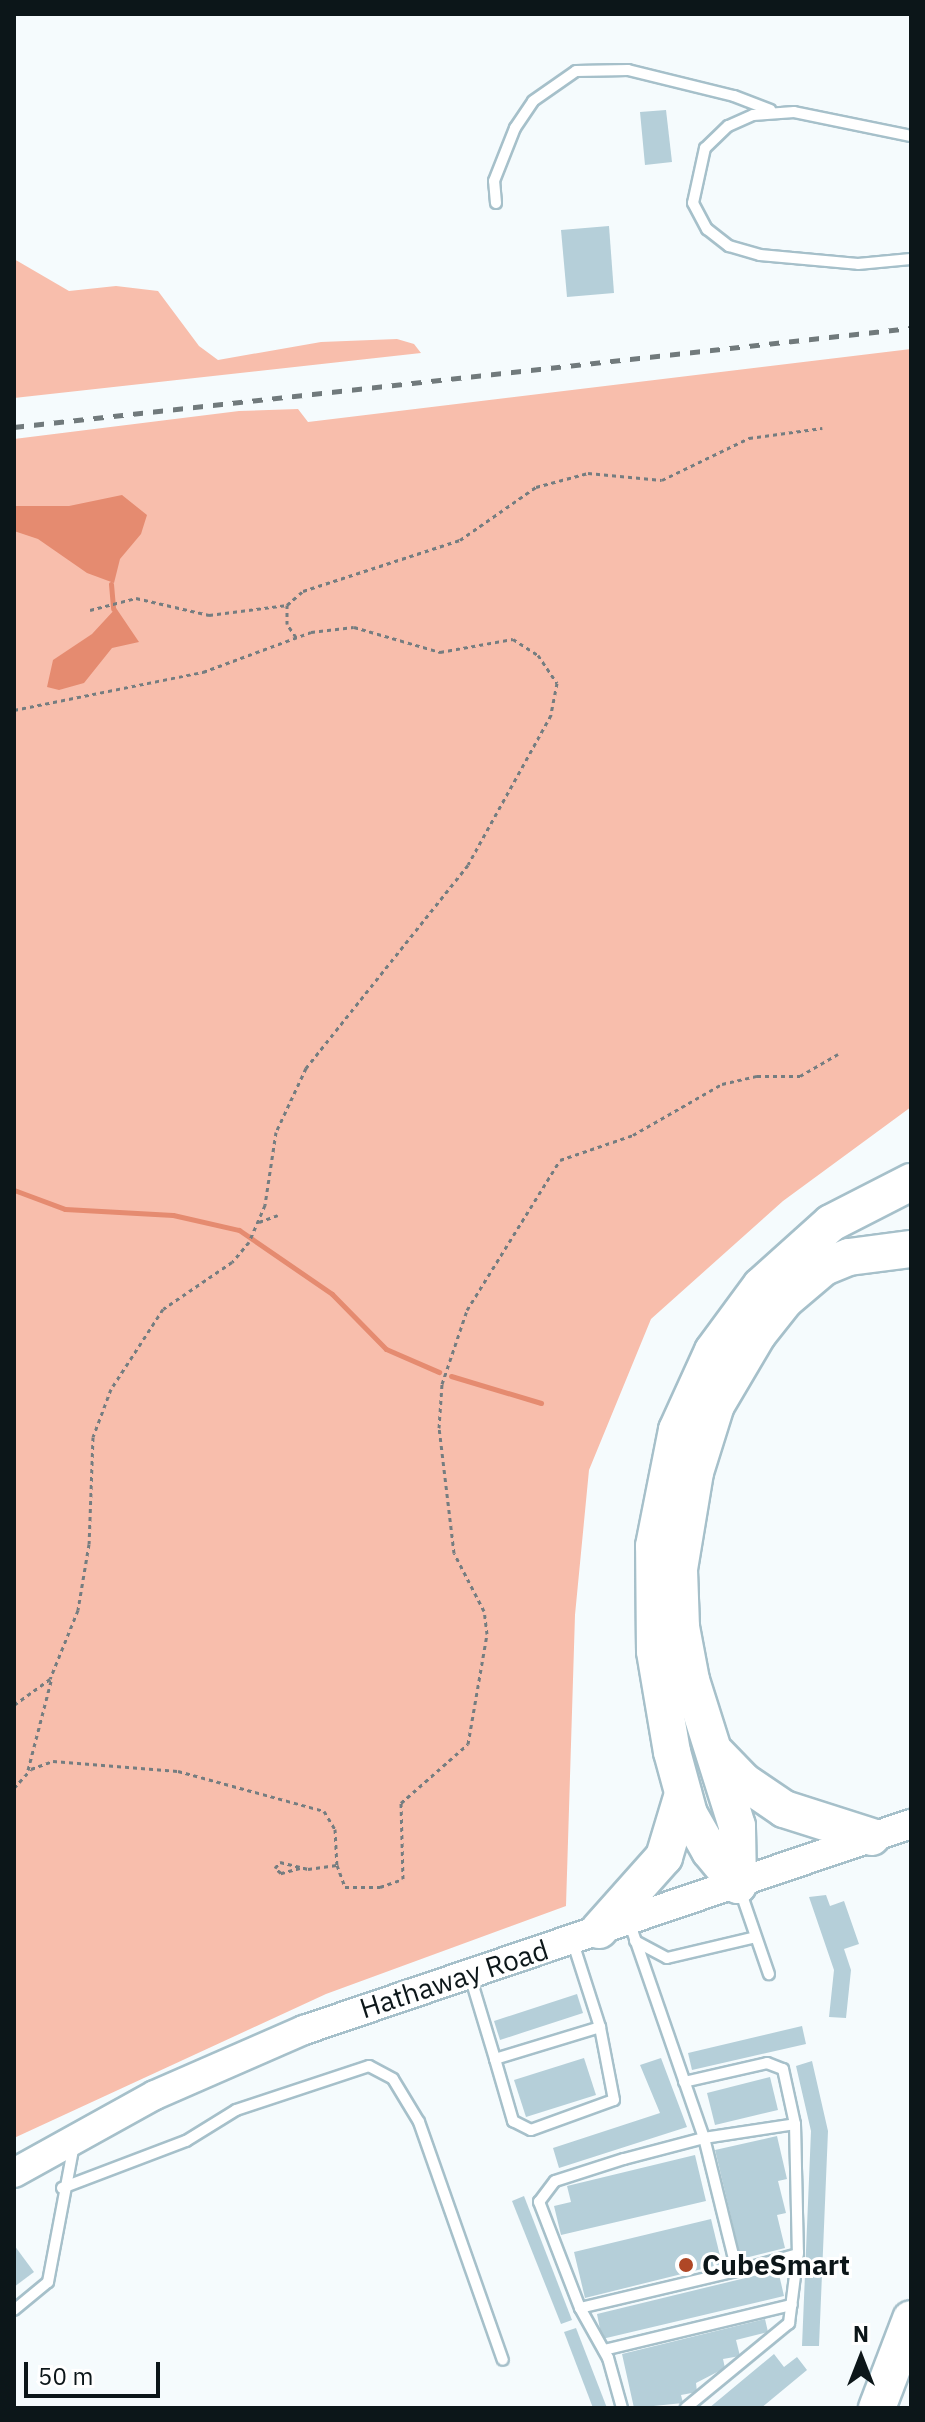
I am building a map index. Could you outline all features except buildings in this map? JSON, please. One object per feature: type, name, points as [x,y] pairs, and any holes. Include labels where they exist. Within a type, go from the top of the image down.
[{"type":"highway","points":[[738,1885],[697,1832],[683,1794],[658,1667],[651,1598],[660,1507],[677,1430],[713,1351],[761,1286],[831,1223],[911,1182]]},
{"type":"highway","points":[[738,1885],[737,1826],[685,1653],[679,1584],[687,1506],[716,1405],[758,1334],[804,1281],[849,1257],[911,1249]]},
{"type":"highway","points":[[713,1750],[743,1781],[784,1809],[872,1837]]},
{"type":"highway","points":[[609,1933],[664,1857],[683,1794]]},
{"type":"highway","points":[[877,2408],[911,2319]]},
{"type":"main road","name":"Hathaway Road","points":[[14,2173],[155,2095],[274,2042],[470,1974],[609,1933],[911,1824]]},
{"type":"lane","points":[[496,203],[494,181],[515,128],[533,101],[554,81],[576,71],[628,70],[658,76],[772,111],[911,136]]},
{"type":"lane","points":[[772,111],[728,126],[705,148],[693,203],[707,229],[729,246],[760,255],[858,264],[911,259]]},
{"type":"lane","points":[[738,1885],[769,1974]]},
{"type":"lane","points":[[609,1933],[667,1958],[756,1937]]},
{"type":"lane","points":[[470,1974],[513,2121],[531,2130],[614,2100],[600,2027],[609,1933]]},
{"type":"lane","points":[[609,1933],[684,2082],[704,2138],[737,2271]]},
{"type":"lane","points":[[495,2059],[600,2027]]},
{"type":"lane","points":[[684,2082],[767,2063],[783,2069],[795,2124],[798,2254],[789,2323],[686,2408]]},
{"type":"lane","points":[[62,2188],[186,2141],[236,2110],[369,2066],[393,2079],[419,2122],[503,2360]]},
{"type":"lane","points":[[622,2408],[604,2350],[580,2308],[539,2202],[555,2181],[704,2138],[795,2124]]},
{"type":"lane","points":[[14,2310],[48,2282],[62,2188],[75,2138]]},
{"type":"lane","points":[[580,2308],[798,2254]]},
{"type":"lane","points":[[604,2350],[792,2305]]},
{"type":"path","points":[[90,610],[126,599],[209,615],[287,605],[303,591],[460,540],[491,522],[521,494],[555,480],[588,473],[662,480],[749,438],[822,428]]},
{"type":"path","points":[[287,605],[287,624],[296,637]]},
{"type":"path","points":[[14,710],[203,672],[296,637],[365,628],[440,652],[513,639],[552,671],[558,693],[551,715],[461,875],[306,1068],[276,1132],[257,1225],[249,1242],[232,1262],[163,1309],[137,1342],[104,1403],[93,1437],[84,1588],[52,1673],[27,1773]]},
{"type":"path","points":[[14,1788],[27,1773],[53,1761],[166,1769],[311,1805],[324,1811],[335,1829],[337,1865],[342,1883],[351,1889],[403,1879],[401,1803],[457,1760],[472,1735],[487,1623],[451,1541],[439,1428],[442,1384],[467,1310],[525,1223],[553,1168],[565,1156],[633,1135],[722,1084],[757,1076],[800,1076],[838,1054]]},
{"type":"path","points":[[257,1225],[278,1215]]},
{"type":"path","points":[[14,1705],[39,1691],[52,1673]]},
{"type":"path","points":[[300,1868],[280,1862],[275,1868],[281,1873],[337,1865]]},
{"type":"shaded area","points":[[14,259],[69,291],[116,286],[158,291],[199,346],[218,360],[321,342],[397,339],[414,344],[421,353],[14,398]]},
{"type":"shaded area","points":[[911,349],[911,1107],[783,1201],[651,1319],[589,1470],[575,1615],[566,1906],[326,1994],[14,2138],[14,439],[239,411],[298,409],[308,422]]},
{"type":"shaded area","points":[[122,495],[147,515],[141,534],[120,559],[114,583],[87,573],[38,539],[14,531],[14,506],[69,506]]},
{"type":"shaded area","points":[[116,608],[139,642],[112,648],[84,683],[59,690],[47,687],[53,660],[92,634]]},
{"type":"waterway","points":[[111,584],[113,609]]},
{"type":"waterway","points":[[14,1190],[65,1209],[173,1215],[239,1230],[332,1294],[386,1349],[439,1372]]},
{"type":"waterway","points":[[451,1376],[541,1403]]},
{"type":"railway","points":[[14,427],[911,328]]},
{"type":"place","name":"CubeSmart","points":[[686,2265]]}]
